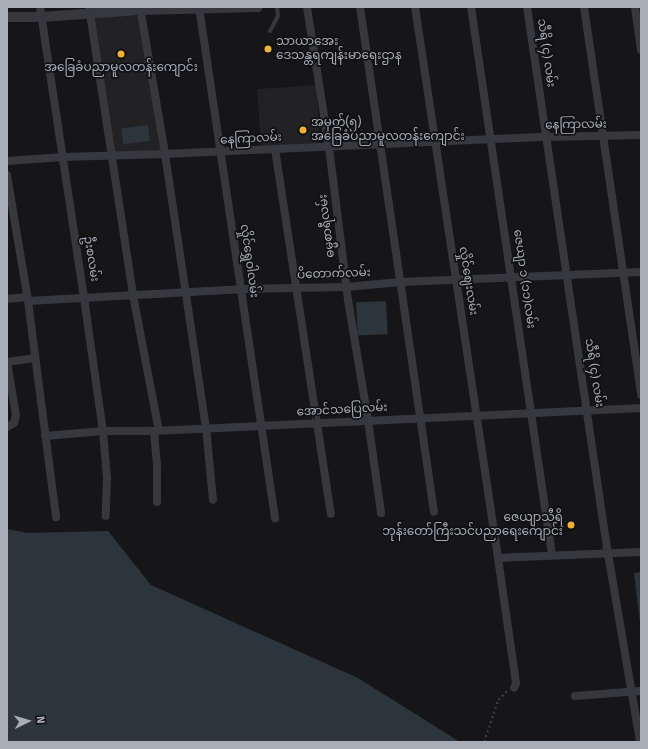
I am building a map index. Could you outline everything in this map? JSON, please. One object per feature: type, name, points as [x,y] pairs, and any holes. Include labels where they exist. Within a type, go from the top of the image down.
[{"type":"street","points":[[7,17],[40,12],[89,10],[258,7]]},
{"type":"street","name":"ဓမ္မစာရီလမ်း","points":[[307,7],[329,147],[346,287],[368,420],[381,513]]},
{"type":"street","points":[[360,7],[434,512]]},
{"type":"street","name":"လှိုင်ဈေးလမ်း","points":[[415,7],[498,558],[516,683],[514,688]]},
{"type":"street","name":"ဇေယျာ ၁ (၁၁)လမ်း","points":[[471,7],[492,140],[552,555]]},
{"type":"street","name":"သီရိ (၄) လမ်း","points":[[528,7],[566,275],[588,410],[608,553],[640,742]]},
{"type":"street","points":[[584,7],[641,395]]},
{"type":"street","points":[[635,7],[641,50]]},
{"type":"street","points":[[141,8],[165,154],[206,427],[213,500]]},
{"type":"street","name":"လှိုင်ရွှေဝါလမ်း","points":[[199,8],[222,152],[275,518]]},
{"type":"street","points":[[89,10],[133,295],[156,431],[156,502]]},
{"type":"street","name":"ဦးစလမ်း","points":[[40,12],[103,431],[107,478],[106,516]]},
{"type":"street","name":"နေကြာလမ်း","points":[[7,161],[63,157],[275,150],[546,137],[641,135]]},
{"type":"street","points":[[275,150],[331,514]]},
{"type":"street","points":[[7,175],[27,300],[56,517]]},
{"type":"street","name":"ပိတောက်လမ်း","points":[[7,299],[27,300],[84,298],[296,287],[346,287],[401,282],[641,272]]},
{"type":"street","points":[[7,427],[14,423],[16,415],[7,362],[35,358]]},
{"type":"street","name":"အောင်သပြေလမ်း","points":[[45,436],[103,431],[156,431],[206,427],[261,426],[421,417],[531,414],[641,408]]},
{"type":"street","points":[[498,558],[641,552]]},
{"type":"street","points":[[575,696],[641,691]]},
{"type":"lane","points":[[270,32],[278,16],[277,7]]},
{"type":"path","points":[[484,742],[498,700],[502,694],[514,688]]},
{"type":"shaded area","points":[[139,16],[163,150],[113,154],[94,17]]},
{"type":"shaded area","points":[[316,85],[320,143],[261,147],[257,89]]},
{"type":"shaded area","points":[[148,125],[150,141],[123,144],[121,128]]},
{"type":"shaded area","points":[[386,301],[388,334],[358,336],[356,303]]},
{"type":"shaded area","points":[[7,529],[27,533],[108,531],[151,585],[358,678],[460,742],[7,742]]},
{"type":"shaded area","points":[[641,572],[641,630],[634,573]]},
{"type":"place","name":"သာယာအေး ဒေသန္တရကျန်းမာရေးဌာန","points":[[268,49]]},
{"type":"place","name":"အခြေခံပညာမူလတန်းကျောင်း","points":[[121,54]]},
{"type":"place","name":"အမှတ်(၅) အခြေခံပညာမူလတန်းကျောင်း","points":[[303,130]]},
{"type":"place","name":"ဇေယျာသီရိ ဘုန်းတော်ကြီးသင်ပညာရေးကျောင်း","points":[[571,525]]}]
